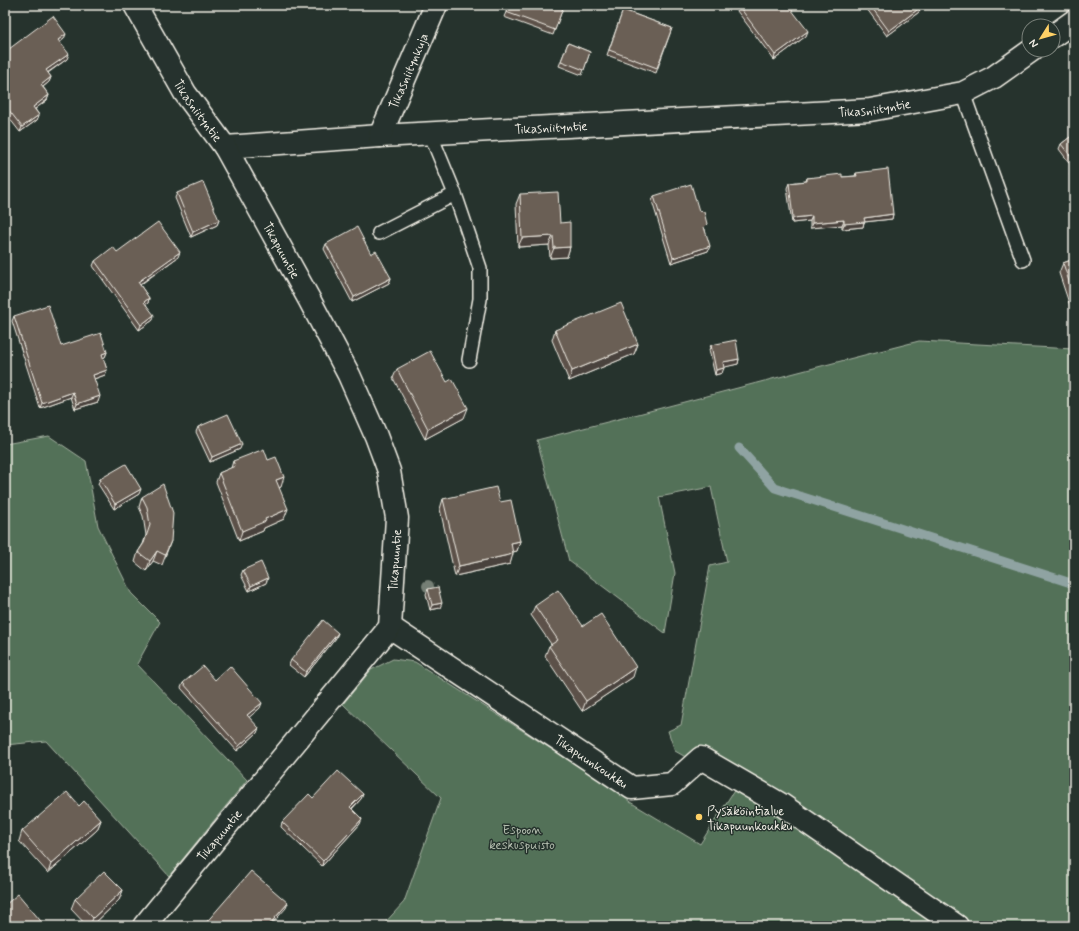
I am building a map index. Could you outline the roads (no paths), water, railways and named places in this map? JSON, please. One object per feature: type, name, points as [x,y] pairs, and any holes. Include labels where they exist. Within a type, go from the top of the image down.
[{"type":"street","name":"Tikasniityntie","points":[[135,5],[186,93],[225,147],[380,136],[870,110],[963,93],[994,76],[1021,58]]},
{"type":"street","name":"Tikasniitynkuja","points":[[380,136],[436,5]]},
{"type":"street","points":[[1061,30],[1074,21]]},
{"type":"street","name":"Tikapuuntie","points":[[144,926],[390,627],[397,518],[389,471],[376,436],[348,375],[305,292],[225,147]]},
{"type":"street","name":"Tikapuunkoukku","points":[[390,627],[632,788],[672,784],[701,758],[782,805],[957,926]]},
{"type":"lane","points":[[963,93],[1023,260]]},
{"type":"lane","points":[[430,134],[455,194],[480,268],[480,299],[469,360]]},
{"type":"lane","points":[[379,233],[455,194]]},
{"type":"waterway","points":[[739,448],[775,488],[1074,584]]},
{"type":"place","name":"Pysäköintialue Tikapuunkoukku","points":[[699,817]]},
{"type":"park label","name":"Espoon keskuspuisto","points":[[522,836]]}]
